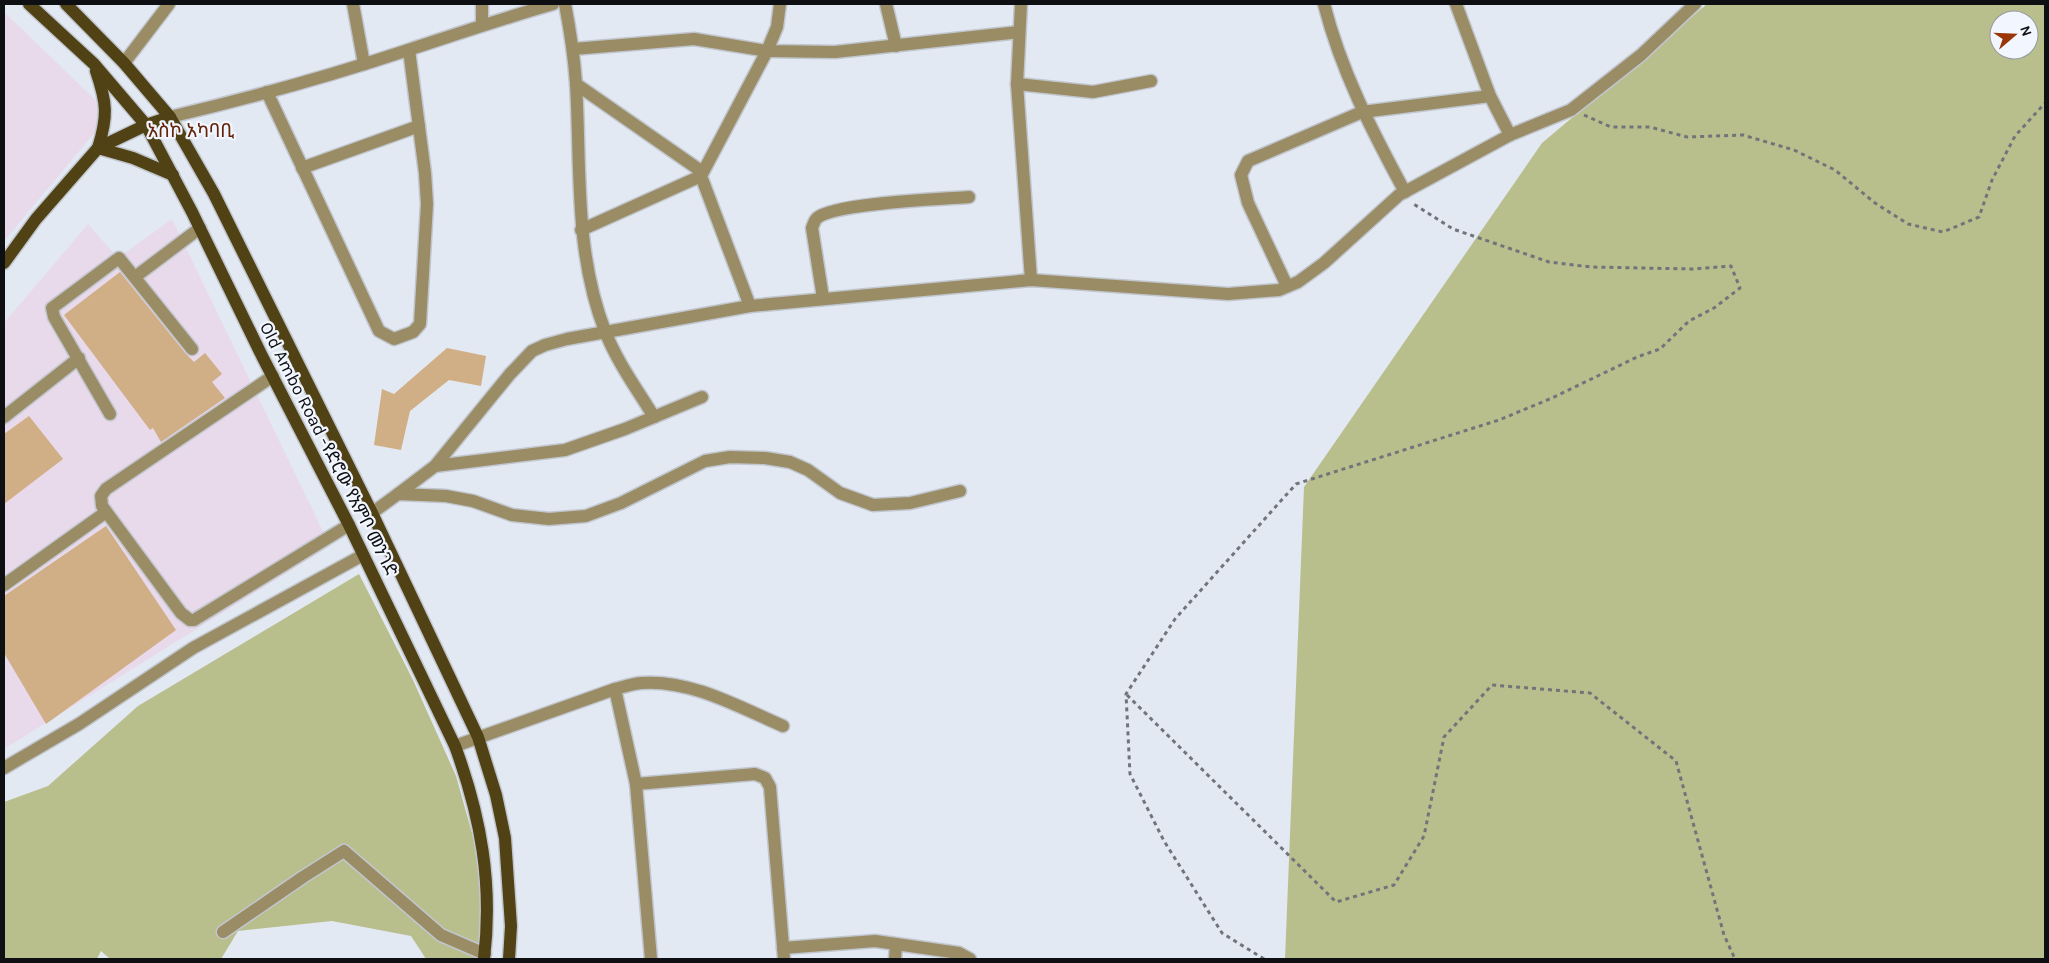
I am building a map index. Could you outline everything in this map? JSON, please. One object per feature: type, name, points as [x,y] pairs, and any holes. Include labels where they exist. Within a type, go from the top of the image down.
[{"type":"main road","name":"Old Ambo Road -የድሮው የአምቦ መንገድ","points":[[29,4],[94,64],[146,125],[200,228],[272,376],[349,525],[455,746],[468,780],[486,860],[488,890],[485,956]]},
{"type":"main road","name":"Old Ambo Road -የድሮው የአምቦ መንገድ","points":[[66,4],[124,63],[170,117],[214,194],[372,513],[478,737],[496,795],[505,838],[512,926],[509,959]]},
{"type":"main road","points":[[4,262],[36,219],[98,148],[106,124],[106,107],[94,64]]},
{"type":"main road","points":[[98,148],[146,125],[170,117]]},
{"type":"main road","points":[[98,148],[133,158],[173,175]]},
{"type":"street","points":[[124,63],[169,4]]},
{"type":"street","points":[[353,4],[364,64]]},
{"type":"street","points":[[482,4],[482,24]]},
{"type":"street","points":[[170,117],[364,64],[482,24],[553,4]]},
{"type":"street","points":[[565,4],[573,49],[576,84],[581,230],[596,303],[606,332],[623,368],[654,417]]},
{"type":"street","points":[[581,230],[701,173],[768,51],[777,27],[780,4]]},
{"type":"street","points":[[886,4],[896,46]]},
{"type":"street","points":[[1021,4],[1017,84],[1031,280]]},
{"type":"street","points":[[1324,4],[1333,41],[1362,112],[1402,193]]},
{"type":"street","points":[[1456,4],[1490,96],[1510,135]]},
{"type":"street","points":[[372,513],[435,466],[532,351],[567,339],[750,306],[1031,280],[1228,294],[1253,294],[1298,282],[1324,263],[1402,193],[1510,135],[1571,110],[1642,55],[1695,4]]},
{"type":"street","points":[[573,49],[694,39],[768,51],[835,52],[1019,32]]},
{"type":"street","points":[[267,92],[379,331],[394,340],[413,332],[420,324],[427,204],[419,126],[408,50]]},
{"type":"street","points":[[1017,84],[1093,92],[1152,81]]},
{"type":"street","points":[[576,84],[701,173],[750,306]]},
{"type":"street","points":[[1287,286],[1248,202],[1241,175],[1248,161],[1362,112],[1490,96]]},
{"type":"street","points":[[302,168],[419,126]]},
{"type":"street","points":[[823,298],[812,228],[817,218],[825,214],[875,204],[969,197]]},
{"type":"street","points":[[135,276],[200,228]]},
{"type":"street","points":[[110,414],[54,317],[52,308],[115,259],[119,258],[192,349]]},
{"type":"street","points":[[7,410],[79,358]]},
{"type":"street","points":[[272,376],[106,489],[101,496],[102,506],[181,613],[190,620],[194,620],[349,525]]},
{"type":"street","points":[[435,466],[565,450],[702,397]]},
{"type":"street","points":[[398,494],[446,496],[473,501],[512,515],[549,520],[586,516],[621,503],[705,462],[730,457],[765,458],[790,462],[808,470],[840,493],[873,505],[910,503],[960,491]]},
{"type":"street","points":[[4,585],[106,512]]},
{"type":"street","points":[[4,768],[78,724],[193,648],[363,555]]},
{"type":"street","points":[[455,746],[615,689],[640,683],[667,684],[727,701],[782,726]]},
{"type":"street","points":[[615,689],[636,784],[651,959]]},
{"type":"street","points":[[636,784],[755,774],[765,778],[770,787],[784,954],[875,941],[959,953],[970,959]]},
{"type":"street","points":[[223,932],[302,877],[344,851],[441,935],[485,956]]},
{"type":"street","points":[[895,959],[896,945]]},
{"type":"path","points":[[1571,110],[1611,127],[1650,127],[1687,137],[1743,135],[1794,150],[1836,170],[1875,203],[1908,224],[1943,232],[1979,217],[1992,180],[2015,136],[2045,103]]},
{"type":"path","points":[[1264,959],[1222,933],[1164,841],[1130,774],[1126,694],[1175,619],[1296,484],[1499,420],[1552,398],[1637,357],[1660,349],[1689,321],[1714,308],[1740,288],[1731,266],[1693,268],[1591,267],[1549,262],[1453,228],[1402,193]]},
{"type":"path","points":[[1126,694],[1336,902],[1394,885],[1424,836],[1444,737],[1492,685],[1590,693],[1676,761],[1724,934],[1735,959]]},
{"type":"shaded area","points":[[4,12],[110,114],[4,241]]},
{"type":"shaded area","points":[[172,219],[330,546],[4,749],[4,323],[88,224],[118,258]]},
{"type":"green space","points":[[1707,4],[2045,4],[2045,959],[1285,959],[1304,487],[1542,143]]},
{"type":"green space","points":[[359,574],[413,680],[456,776],[482,869],[480,959],[426,959],[411,936],[332,921],[238,931],[221,959],[110,959],[101,951],[97,959],[4,959],[4,802],[48,786],[138,706]]},
{"type":"building","points":[[120,272],[194,362],[205,353],[222,374],[212,382],[225,398],[161,442],[153,428],[150,430],[64,315]]},
{"type":"building","points":[[447,348],[486,356],[481,386],[449,380],[410,411],[401,450],[374,445],[382,389],[394,394]]},
{"type":"building","points":[[29,416],[63,459],[4,504],[4,434]]},
{"type":"building","points":[[106,526],[176,630],[46,724],[4,653],[4,596]]},
{"type":"district","name":"አስኮ አካባቢ","points":[[191,131]]}]
